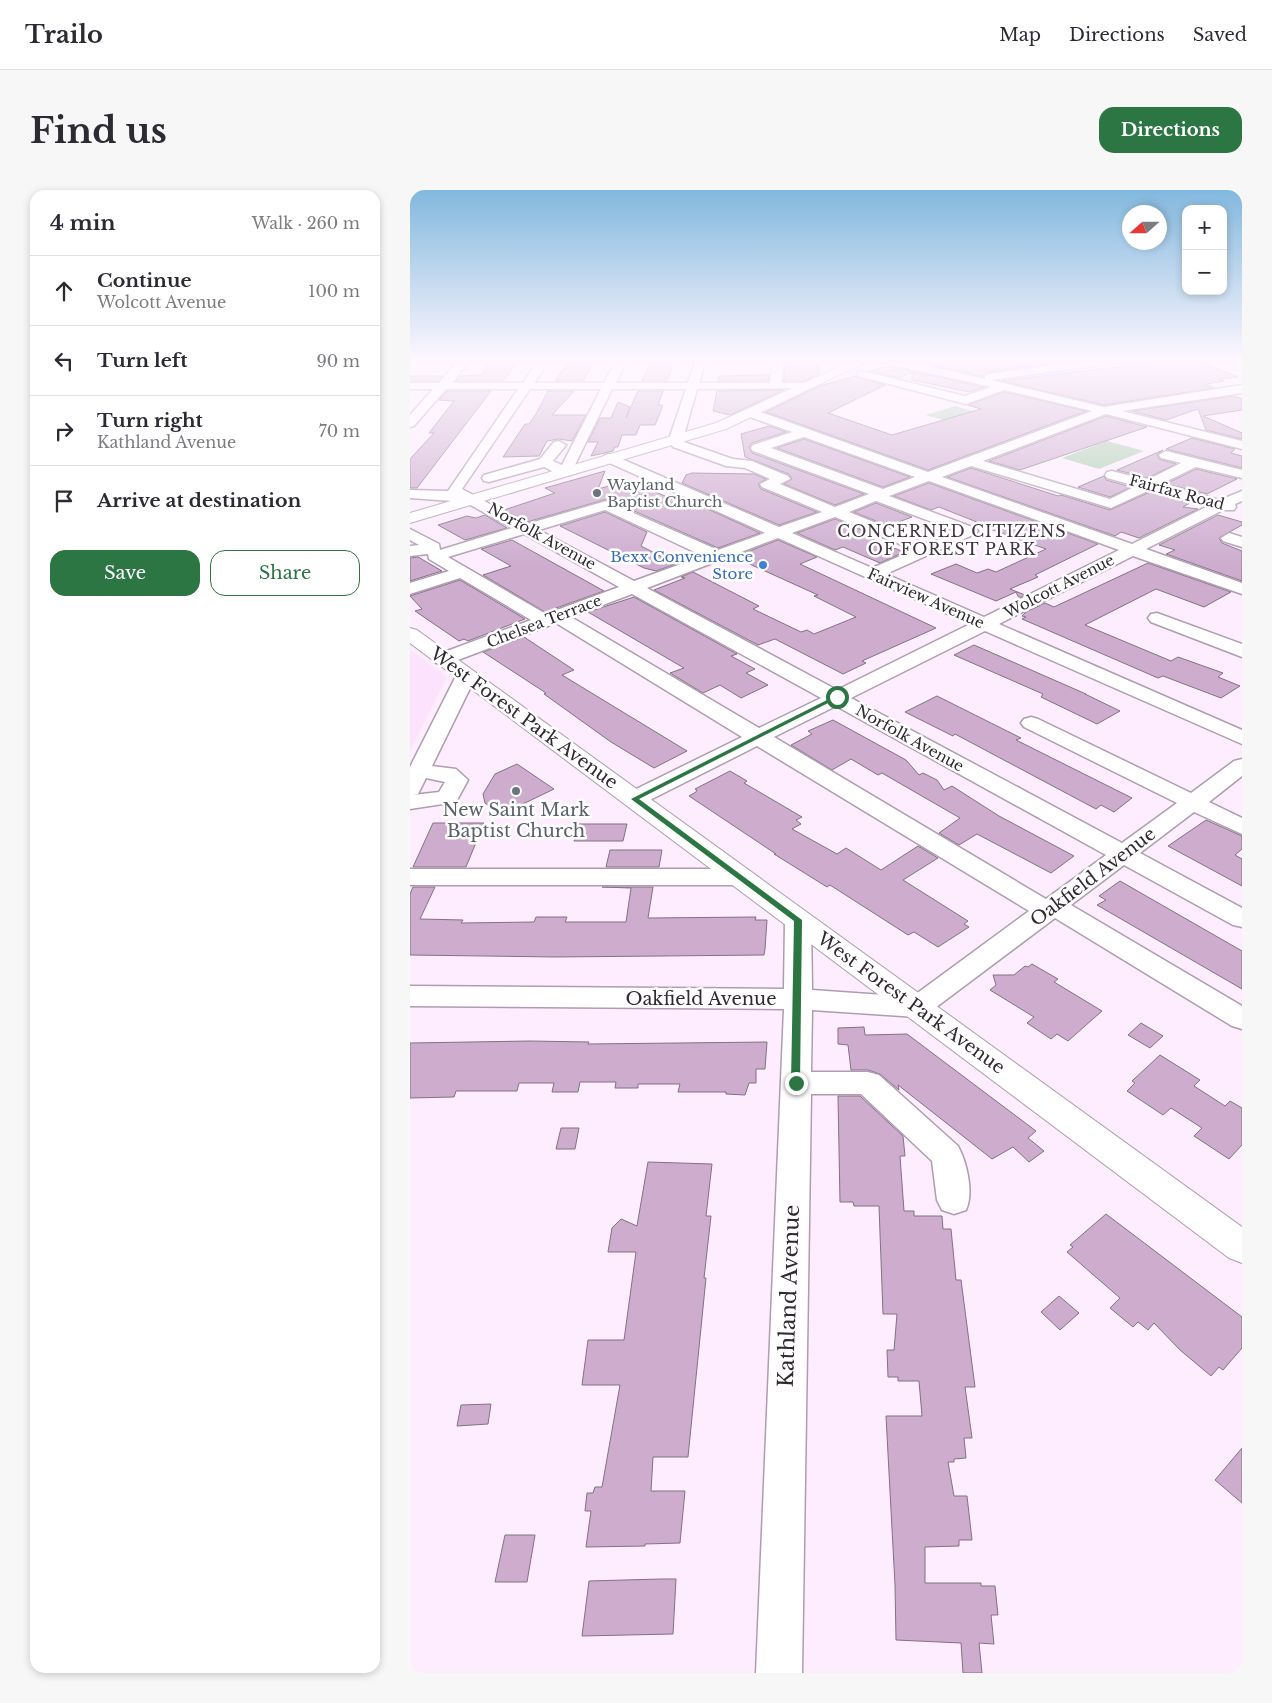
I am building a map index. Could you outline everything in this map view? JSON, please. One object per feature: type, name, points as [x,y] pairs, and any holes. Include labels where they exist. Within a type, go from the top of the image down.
[{"type":"main road","points":[[410,518],[713,428]]},
{"type":"main road","name":"West Forest Park Avenue","points":[[410,634],[1242,1247]]},
{"type":"street","name":"Norfolk Avenue","points":[[497,428],[454,490],[474,499],[1242,919]]},
{"type":"street","points":[[545,462],[565,472],[587,428]]},
{"type":"street","points":[[679,428],[676,439],[678,444],[731,463],[747,464],[783,478],[767,484],[929,550]]},
{"type":"street","points":[[794,428],[1242,588]]},
{"type":"street","name":"Chelsea Terrace","points":[[443,659],[1057,428]]},
{"type":"street","points":[[1177,428],[1242,445]]},
{"type":"street","points":[[805,432],[758,448],[836,476],[970,532],[872,574]]},
{"type":"street","points":[[489,478],[545,462],[558,445]]},
{"type":"street","points":[[1166,455],[1188,465]]},
{"type":"street","name":"Fairview Avenue","points":[[610,458],[1242,738]]},
{"type":"street","points":[[1153,460],[1242,474]]},
{"type":"street","points":[[970,461],[1111,504],[1188,465]]},
{"type":"street","name":"Fairfax Road","points":[[1112,474],[1242,510]]},
{"type":"street","points":[[788,493],[836,476]]},
{"type":"street","points":[[410,494],[435,494],[474,499]]},
{"type":"street","name":"Wolcott Avenue","points":[[634,799],[1242,495]]},
{"type":"street","points":[[717,556],[606,505],[435,556],[551,618],[1242,1019]]},
{"type":"street","points":[[410,534],[433,547],[432,549],[410,551]]},
{"type":"street","points":[[410,589],[462,572]]},
{"type":"street","points":[[1157,618],[1242,651]]},
{"type":"street","points":[[414,780],[466,676]]},
{"type":"street","points":[[1031,723],[1242,827]]},
{"type":"street","name":"Oakfield Avenue","points":[[410,996],[798,999],[917,1008],[1242,766]]},
{"type":"street","points":[[410,802],[448,797],[457,780],[448,774],[414,780]]},
{"type":"street","points":[[410,876],[741,877]]},
{"type":"street","name":"Kathland Avenue","points":[[779,1673],[796,1083],[798,920]]},
{"type":"street","points":[[796,1083],[868,1083],[947,1155],[954,1200]]},
{"type":"shaded area","points":[[410,650],[447,677],[410,751]]},
{"type":"green space","points":[[1107,441],[1144,451],[1099,469],[1062,458]]},
{"type":"building","points":[[433,428],[463,428],[417,488],[410,488],[410,459],[434,433],[429,433]]},
{"type":"building","points":[[522,428],[579,428],[572,441],[559,439],[547,441],[539,456],[503,457]]},
{"type":"building","points":[[595,428],[639,428],[636,435],[622,435],[618,447],[615,447],[613,451],[591,456],[598,442],[588,442]]},
{"type":"building","points":[[761,428],[775,428],[786,432],[752,443],[749,447],[752,453],[864,494],[835,505],[784,484],[792,479],[789,474],[745,457],[741,434]]},
{"type":"building","points":[[811,428],[872,428],[892,435],[915,428],[1040,428],[928,470]]},
{"type":"building","points":[[1074,428],[1143,428],[1020,470],[989,461]]},
{"type":"building","points":[[1205,428],[1231,428],[1242,433],[1242,439],[1206,430]]},
{"type":"building","points":[[1192,438],[1235,449],[1231,453],[1242,456],[1242,468],[1166,449]]},
{"type":"building","points":[[804,439],[910,477],[883,487],[777,448]]},
{"type":"building","points":[[1163,450],[1157,455],[1159,459],[1176,464],[1147,478],[1117,470]]},
{"type":"building","points":[[971,468],[1058,496],[1061,495],[1110,510],[1150,492],[1190,503],[1183,507],[1198,509],[1139,538],[1121,532],[1115,536],[947,477]]},
{"type":"building","points":[[1196,469],[1237,479],[1207,494],[1166,484]]},
{"type":"building","points":[[605,471],[598,489],[627,481],[633,482],[674,500],[677,495],[760,533],[718,548],[607,499],[527,522],[504,510],[555,493],[545,488]]},
{"type":"building","points":[[692,473],[754,474],[766,479],[758,484],[761,489],[817,512],[779,525],[682,483],[686,475]]},
{"type":"building","points":[[1104,476],[1106,480],[1131,487],[1110,497],[1078,487]]},
{"type":"building","points":[[929,483],[1098,544],[1035,575],[1038,577],[1010,589],[1025,595],[1019,598],[1016,592],[996,601],[931,574],[956,564],[977,573],[988,569],[996,572],[1046,549],[990,529],[992,528],[939,507],[931,510],[894,496]]},
{"type":"building","points":[[876,503],[912,517],[888,526],[854,512]]},
{"type":"building","points":[[605,512],[647,532],[641,546],[676,564],[656,571],[644,568],[560,526]]},
{"type":"building","points":[[485,515],[507,528],[465,540],[438,525],[467,516],[476,518]]},
{"type":"building","points":[[1218,515],[1242,522],[1242,525],[1219,538],[1222,543],[1242,551],[1242,581],[1166,554],[1175,550],[1159,545]]},
{"type":"building","points":[[835,519],[869,533],[862,535],[904,552],[880,563],[843,547],[835,550],[797,533]]},
{"type":"building","points":[[512,540],[604,591],[545,612],[483,575],[511,566],[481,549]]},
{"type":"building","points":[[778,540],[817,557],[800,564],[936,628],[862,661],[866,663],[843,674],[775,639],[758,645],[654,590],[685,578],[681,577],[693,572],[759,606],[753,609],[801,632],[807,630],[814,634],[856,617],[814,596],[818,595],[734,557]]},
{"type":"building","points":[[418,557],[442,571],[410,581],[410,558]]},
{"type":"building","points":[[1148,563],[1231,592],[1204,607],[1156,589],[1085,625],[1171,661],[1178,657],[1223,673],[1218,677],[1240,686],[1221,698],[1163,676],[1158,678],[1022,619],[1026,617],[1022,616],[1026,612],[1045,603],[1054,607]]},
{"type":"building","points":[[460,580],[525,619],[468,641],[464,639],[459,641],[415,611],[422,609],[410,596]]},
{"type":"building","points":[[634,597],[737,654],[731,656],[755,669],[746,673],[768,685],[741,698],[720,685],[703,693],[670,673],[684,668],[588,612]]},
{"type":"building","points":[[524,637],[574,670],[562,675],[687,751],[654,768],[611,742],[544,694],[546,693],[483,652]]},
{"type":"building","points":[[974,645],[1120,711],[1097,724],[1041,697],[1043,694],[954,655]]},
{"type":"building","points":[[937,696],[1021,738],[1016,740],[1132,798],[1114,812],[1101,805],[1096,809],[955,734],[953,736],[905,712]]},
{"type":"building","points":[[833,720],[906,760],[919,775],[923,773],[937,780],[944,790],[952,786],[999,816],[1074,856],[1051,873],[977,834],[959,845],[939,833],[960,818],[882,773],[878,775],[851,759],[832,770],[791,745],[812,734],[808,731]]},
{"type":"building","name":"New Saint Mark Baptist Church","points":[[517,764],[554,789],[500,815],[485,803],[483,794],[495,774]]},
{"type":"building","points":[[730,771],[747,781],[744,783],[802,817],[796,820],[801,824],[792,829],[837,854],[846,848],[881,870],[918,846],[938,858],[903,880],[968,921],[964,924],[969,927],[938,947],[914,932],[908,935],[830,885],[827,887],[774,854],[776,854],[689,796],[696,792],[697,790],[695,789]]},
{"type":"building","points":[[1206,820],[1242,836],[1242,849],[1235,855],[1242,859],[1242,886],[1168,846]]},
{"type":"building","points":[[433,823],[484,823],[466,867],[413,867]]},
{"type":"building","points":[[579,824],[627,824],[623,841],[574,841]]},
{"type":"building","points":[[610,850],[662,850],[659,867],[606,867]]},
{"type":"building","points":[[1120,881],[1242,951],[1242,989],[1097,905],[1106,900],[1099,896]]},
{"type":"building","points":[[413,887],[435,887],[420,919],[463,920],[461,923],[534,922],[536,917],[567,917],[565,922],[626,922],[631,888],[602,887],[653,887],[648,918],[756,917],[755,920],[767,920],[764,955],[556,957],[410,955],[410,894]]},
{"type":"building","points":[[1032,964],[1058,979],[1054,982],[1102,1011],[1068,1041],[1057,1034],[1051,1039],[1027,1023],[1034,1017],[990,990],[996,985],[993,975],[1014,975],[1025,966],[1028,967]]},
{"type":"building","points":[[1141,1023],[1163,1036],[1150,1048],[1128,1035]]},
{"type":"building","points":[[864,1027],[865,1035],[907,1034],[1036,1131],[1028,1138],[1044,1151],[1029,1162],[1013,1147],[992,1159],[898,1085],[899,1090],[880,1074],[868,1070],[851,1070],[848,1045],[838,1044],[838,1028]]},
{"type":"building","points":[[589,1042],[588,1044],[767,1042],[765,1069],[756,1069],[756,1083],[749,1083],[745,1095],[726,1094],[726,1092],[678,1092],[680,1084],[638,1084],[638,1088],[615,1088],[616,1082],[580,1082],[578,1092],[552,1092],[554,1083],[519,1083],[517,1091],[456,1091],[454,1097],[410,1098],[410,1043]]},
{"type":"building","points":[[1160,1055],[1200,1080],[1194,1086],[1225,1106],[1230,1101],[1242,1108],[1242,1145],[1229,1159],[1194,1136],[1202,1128],[1171,1108],[1163,1115],[1127,1091],[1135,1083],[1132,1081]]},
{"type":"building","points":[[838,1096],[860,1096],[903,1136],[905,1156],[900,1156],[904,1211],[914,1211],[914,1216],[942,1216],[943,1229],[951,1229],[956,1280],[961,1280],[975,1387],[965,1387],[972,1438],[964,1438],[966,1458],[954,1459],[954,1462],[948,1462],[954,1496],[967,1496],[972,1540],[959,1540],[959,1546],[925,1547],[925,1583],[981,1583],[981,1586],[995,1586],[998,1615],[991,1615],[994,1644],[979,1643],[982,1673],[963,1673],[961,1643],[896,1640],[886,1416],[922,1416],[919,1381],[898,1381],[898,1377],[888,1377],[887,1350],[894,1350],[897,1314],[883,1314],[879,1206],[854,1206],[853,1202],[840,1202]]},
{"type":"building","points":[[561,1128],[579,1128],[575,1149],[556,1149]]},
{"type":"building","points":[[648,1162],[712,1164],[706,1216],[711,1216],[704,1278],[706,1278],[688,1457],[653,1457],[651,1491],[685,1491],[680,1543],[645,1544],[645,1546],[586,1547],[591,1511],[585,1511],[587,1493],[593,1493],[595,1487],[602,1487],[620,1385],[582,1385],[588,1340],[624,1340],[636,1252],[608,1252],[612,1228],[621,1219],[637,1226]]},
{"type":"building","points":[[1106,1214],[1242,1317],[1242,1348],[1223,1370],[1219,1367],[1211,1376],[1180,1350],[1154,1323],[1148,1330],[1138,1322],[1133,1327],[1110,1308],[1120,1298],[1067,1252],[1073,1247],[1070,1245]]},
{"type":"building","points":[[1059,1296],[1079,1313],[1060,1330],[1041,1312]]},
{"type":"building","points":[[491,1404],[488,1424],[457,1426],[461,1405]]},
{"type":"building","points":[[1242,1448],[1242,1503],[1215,1480]]},
{"type":"building","points":[[505,1535],[535,1535],[527,1582],[495,1582]]},
{"type":"building","points":[[676,1579],[673,1634],[582,1636],[589,1581]]},
{"type":"place","name":"Wayland Baptist Church","points":[[597,493]]},
{"type":"place","name":"Bexx Convenience Store","points":[[763,565]]},
{"type":"place","name":"New Saint Mark Baptist Church","points":[[516,791]]},
{"type":"district","name":"CONCERNED CITIZENS OF FOREST PARK","points":[[952,540]]},
{"type":"route","points":[[796,1083],[798,920],[634,799],[837,697]]}]
